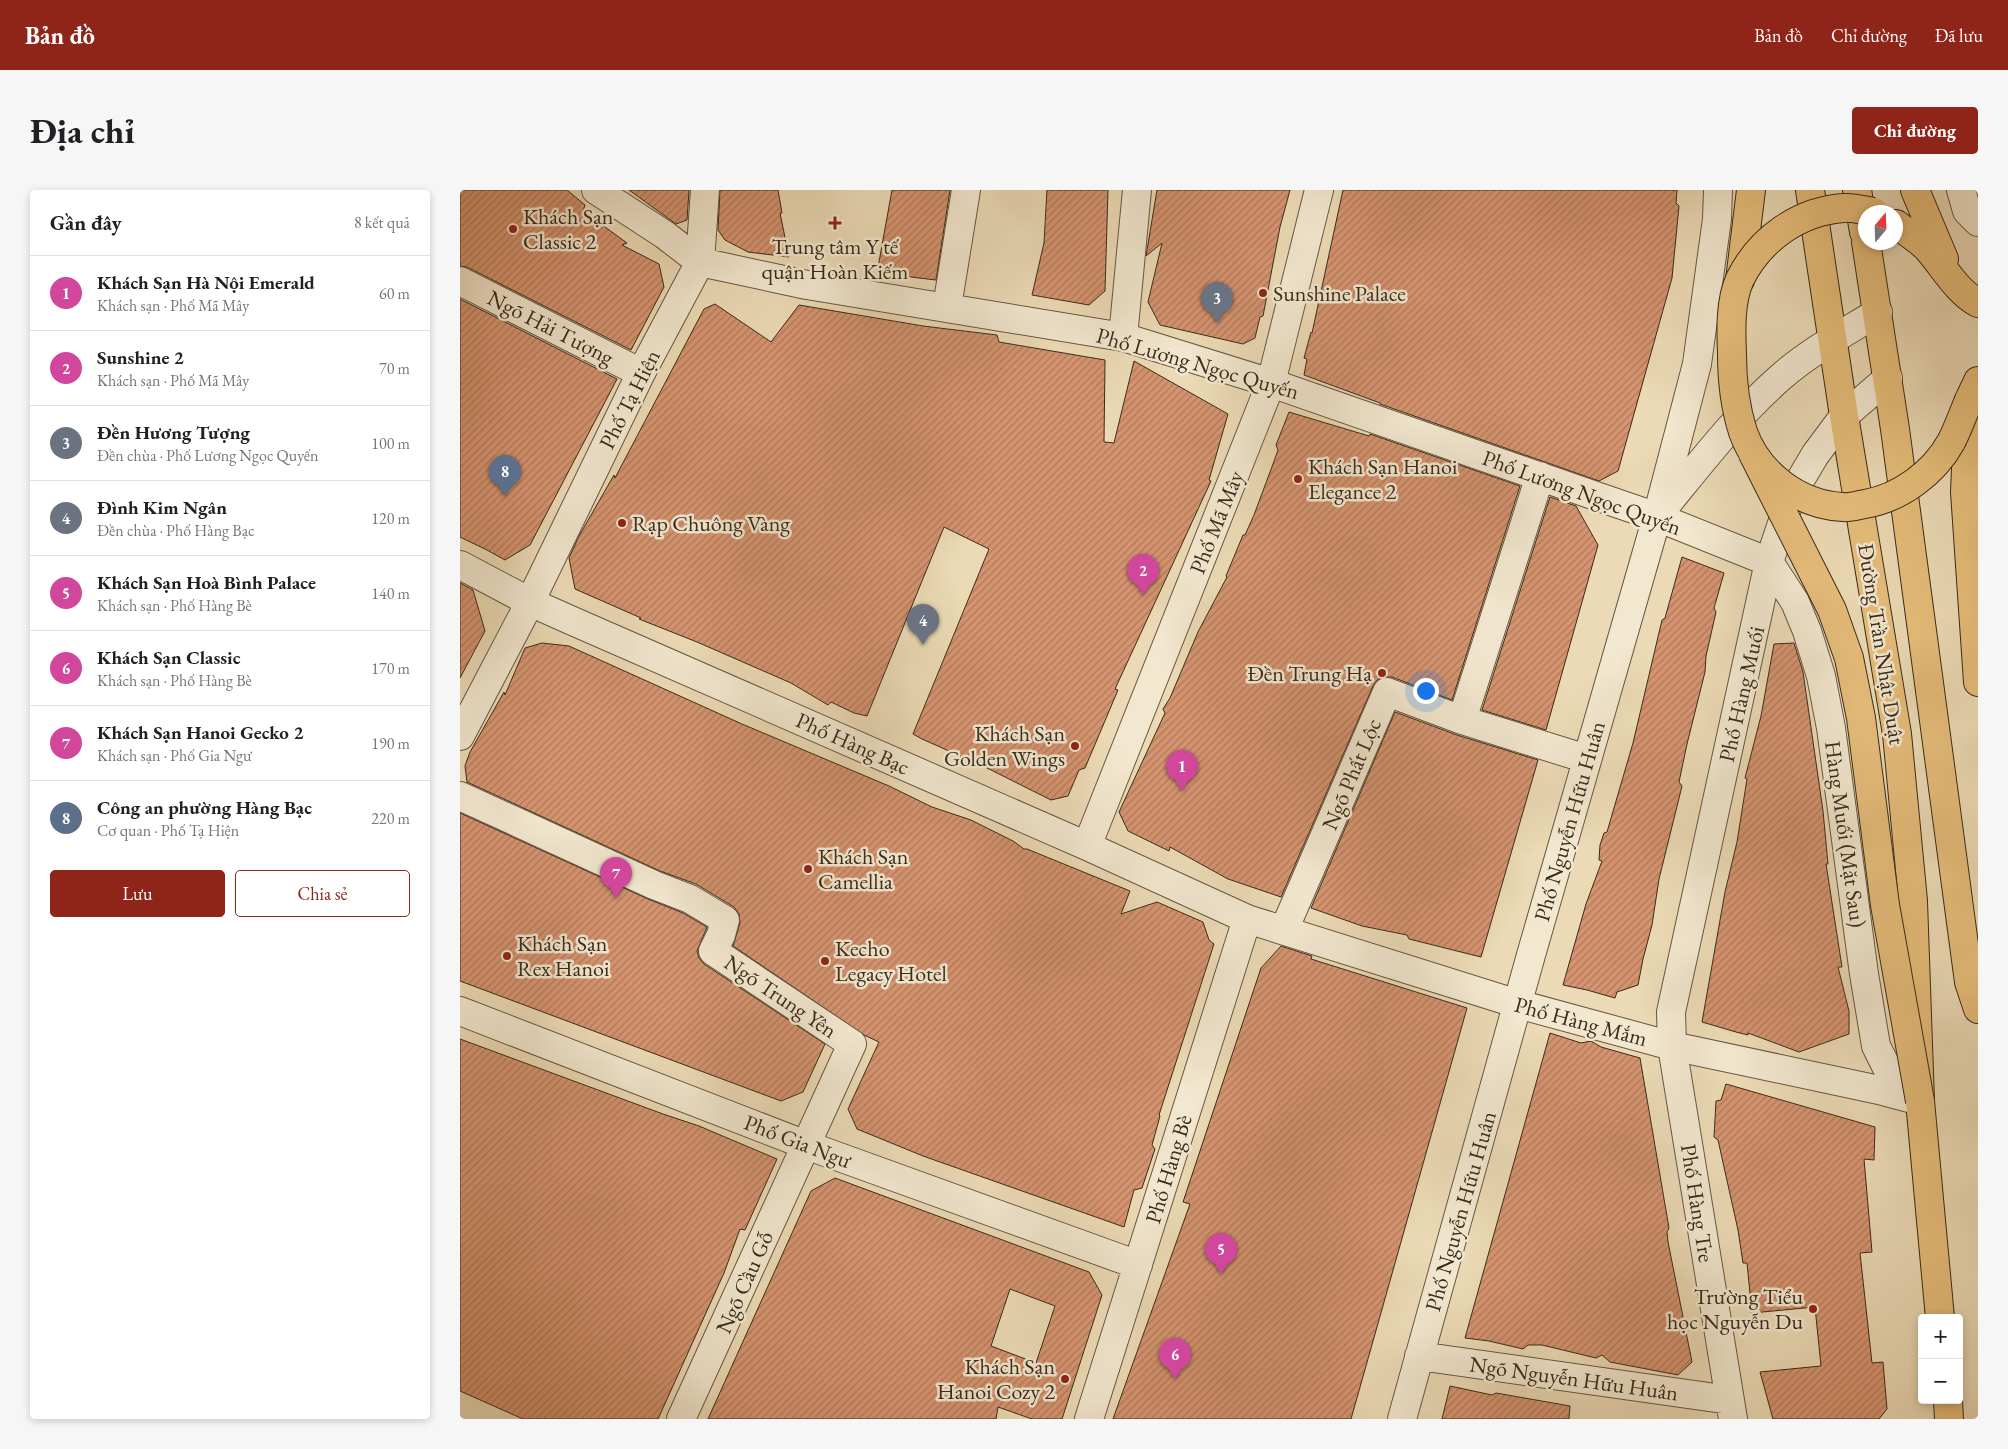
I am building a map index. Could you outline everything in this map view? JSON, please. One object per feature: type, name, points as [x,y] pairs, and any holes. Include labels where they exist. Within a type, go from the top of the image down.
[{"type":"main road","points":[[1750,190],[1740,280],[1731,330],[1734,398],[1741,424],[1752,452],[1832,610],[1849,658],[1861,718],[1885,905],[1920,1101],[1940,1314]]},
{"type":"main road","name":"Đường Trần Nhật Duật","points":[[1810,190],[1844,416],[1896,734],[1905,808],[1913,901],[1919,1028],[1920,1101]]},
{"type":"main road","name":"Đường Trần Nhật Duật","points":[[1857,190],[1860,205]]},
{"type":"main road","points":[[1915,190],[1953,279]]},
{"type":"main road","points":[[1740,280],[1758,252],[1782,228],[1816,212],[1846,208],[1858,210]]},
{"type":"main road","points":[[1903,229],[1926,246],[1972,300],[1978,303]]},
{"type":"main road","name":"Đường Trần Nhật Duật","points":[[1868,250],[1888,378],[1969,982],[1978,1009]]},
{"type":"main road","points":[[1752,452],[1770,474],[1791,491],[1814,502],[1844,508],[1874,502],[1906,490],[1933,466],[1950,443],[1973,391]]},
{"type":"main road","points":[[1973,391],[1965,492],[1978,682]]},
{"type":"main road","points":[[1948,1404],[1949,1419]]},
{"type":"street","name":"Phố Lương Ngọc Quyến","points":[[596,190],[665,235],[700,262],[807,285],[1123,337],[1271,383],[1540,476],[1657,517],[1769,562]]},
{"type":"street","name":"Phố Tạ Hiện","points":[[460,736],[530,602],[642,373],[700,262],[705,190]]},
{"type":"street","points":[[947,307],[966,190]]},
{"type":"street","points":[[1123,337],[1137,190]]},
{"type":"street","name":"Phố Mã Mây","points":[[1087,846],[1271,383],[1319,190]]},
{"type":"street","points":[[1657,517],[1697,364],[1717,219],[1718,190]]},
{"type":"street","points":[[1961,190],[1967,211],[1978,222]]},
{"type":"street","name":"Ngõ Hải Tượng","points":[[460,282],[642,373]]},
{"type":"street","name":"Phố Nguyễn Hữu Huân","points":[[1402,1419],[1587,758],[1657,517],[1738,419],[1783,375],[1833,339],[1878,312]]},
{"type":"street","name":"Phố Hàng Muối","points":[[1672,1046],[1670,1012],[1769,562],[1792,494],[1815,455],[1844,416],[1888,378]]},
{"type":"street","points":[[1462,720],[1540,476]]},
{"type":"street","name":"Hàng Muối (Mặt Sau)","points":[[1769,562],[1795,602],[1822,676],[1876,1046],[1889,1072],[1920,1101]]},
{"type":"street","name":"Phố Hàng Bạc","points":[[460,565],[530,602],[1087,846],[1247,919]]},
{"type":"street","name":"Ngõ Phất Lộc","points":[[1284,930],[1387,692],[1462,720],[1587,758]]},
{"type":"street","name":"Ngõ Trung Yên","points":[[460,796],[654,885],[690,899],[725,920],[721,935],[713,951],[852,1044],[806,1145]]},
{"type":"street","name":"Phố Hàng Mắm","points":[[1247,919],[1518,1004],[1672,1046],[1878,1090],[1920,1101]]},
{"type":"street","name":"Phố Hàng Bè","points":[[1089,1419],[1247,919]]},
{"type":"street","name":"Phố Gia Ngư","points":[[460,1012],[806,1145],[1138,1265]]},
{"type":"street","name":"Phố Hàng Tre","points":[[1672,1046],[1732,1409]]},
{"type":"street","name":"Ngõ Cầu Gỗ","points":[[681,1419],[806,1145]]},
{"type":"street","name":"Ngõ Nguyễn Hữu Huân","points":[[1419,1356],[1732,1409]]},
{"type":"building","points":[[460,190],[567,190],[585,205],[583,211],[627,243],[622,245],[659,264],[664,287],[631,350],[467,267],[460,266]]},
{"type":"building","points":[[629,190],[689,190],[687,220],[676,224]]},
{"type":"building","points":[[720,190],[778,190],[782,213],[780,213],[789,257],[748,252],[725,240],[718,230]]},
{"type":"building","points":[[892,190],[950,190],[936,280],[877,273]]},
{"type":"building","points":[[1047,190],[1108,190],[1105,291],[1089,305],[1032,295],[1044,243]]},
{"type":"building","points":[[1157,190],[1290,190],[1280,227],[1263,316],[1260,317],[1255,338],[1243,344],[1160,325],[1148,302],[1162,243],[1146,256]]},
{"type":"building","points":[[1343,190],[1677,190],[1676,203],[1679,206],[1672,278],[1618,471],[1599,481],[1380,404],[1304,375],[1307,359],[1304,358],[1312,333]]},
{"type":"building","points":[[460,299],[617,379],[530,545],[505,560],[460,537]]},
{"type":"building","points":[[715,304],[771,342],[799,305],[923,326],[997,335],[999,342],[1105,360],[1104,442],[1114,443],[1134,361],[1228,414],[1209,480],[1211,481],[1115,689],[1118,690],[1085,768],[1079,770],[1068,796],[1051,800],[913,734],[989,549],[944,527],[867,716],[854,713],[831,702],[828,705],[791,683],[639,619],[641,618],[575,589],[569,558],[579,536],[614,475],[615,478],[704,309]]},
{"type":"building","points":[[1289,412],[1369,436],[1370,434],[1520,486],[1452,700],[1392,677],[1384,677],[1377,680],[1281,897],[1228,879],[1170,847],[1169,851],[1128,831],[1119,812],[1165,713],[1163,709],[1170,698],[1198,632],[1227,577],[1243,535],[1245,535],[1254,515],[1278,450],[1276,445]]},
{"type":"building","points":[[1550,497],[1576,506],[1598,545],[1546,730],[1482,710]]},
{"type":"building","points":[[1682,557],[1724,573],[1714,608],[1716,612],[1706,656],[1705,672],[1687,744],[1679,782],[1682,786],[1659,879],[1652,925],[1638,985],[1617,992],[1615,998],[1563,985],[1586,904],[1602,861],[1599,860],[1600,845],[1604,833],[1607,832],[1633,743],[1662,620],[1665,618]]},
{"type":"building","points":[[460,583],[473,590],[485,631],[460,678]]},
{"type":"building","points":[[542,643],[569,646],[742,724],[889,786],[932,807],[971,820],[1013,841],[1024,849],[1130,891],[1121,914],[1157,902],[1203,922],[1209,940],[1214,944],[1159,1115],[1152,1145],[1155,1149],[1142,1188],[1134,1190],[1124,1227],[923,1156],[857,1129],[848,1109],[879,1042],[864,1035],[733,946],[740,923],[739,914],[734,907],[696,884],[660,871],[467,782],[465,766],[470,752],[504,692],[505,695],[525,648]]},
{"type":"building","points":[[1794,643],[1803,672],[1823,811],[1828,864],[1826,864],[1842,967],[1838,967],[1849,1011],[1849,1034],[1799,1052],[1748,1033],[1748,1035],[1702,1022],[1725,892],[1737,842],[1747,779],[1745,778],[1761,716],[1774,644]]},
{"type":"building","points":[[1395,712],[1457,735],[1538,760],[1481,957],[1409,939],[1407,935],[1362,926],[1311,908]]},
{"type":"building","points":[[460,813],[648,899],[683,913],[707,927],[697,951],[699,958],[704,964],[825,1044],[803,1092],[781,1101],[460,981]]},
{"type":"building","points":[[1281,946],[1312,956],[1311,959],[1467,1008],[1351,1419],[1113,1419],[1190,1204],[1183,1202],[1261,968]]},
{"type":"building","points":[[1550,1033],[1581,1043],[1591,1041],[1601,1047],[1640,1058],[1669,1228],[1667,1232],[1668,1242],[1692,1362],[1678,1375],[1610,1362],[1602,1355],[1596,1358],[1542,1345],[1528,1345],[1523,1349],[1489,1341],[1465,1338]]},
{"type":"building","points":[[460,1039],[699,1126],[777,1159],[745,1230],[740,1229],[724,1273],[658,1419],[523,1419],[460,1391]]},
{"type":"building","points":[[1726,1084],[1875,1127],[1874,1160],[1864,1159],[1872,1252],[1860,1253],[1872,1363],[1883,1362],[1887,1409],[1879,1419],[1773,1419],[1760,1372],[1821,1366],[1815,1307],[1752,1313],[1747,1263],[1743,1263],[1738,1230],[1718,1140],[1714,1137],[1716,1101],[1721,1100]]},
{"type":"building","points":[[835,1178],[1089,1272],[1102,1295],[1062,1419],[1032,1419],[998,1407],[996,1419],[708,1419],[811,1191]],"holes":[[[1010,1289],[1055,1306],[1036,1363],[991,1346]]]},
{"type":"building","points":[[1450,1386],[1492,1395],[1496,1393],[1570,1406],[1569,1419],[1442,1419]]},
{"type":"place","name":"Trung tâm Y tế quận Hoàn Kiếm","points":[[835,223]]},
{"type":"place","name":"Khách Sạn Classic 2","points":[[513,229]]},
{"type":"place","name":"Sunshine Palace","points":[[1263,293]]},
{"type":"place","name":"Đền Hương Tượng","points":[[1217,323]]},
{"type":"place","name":"Khách Sạn Hanoi Elegance 2","points":[[1298,479]]},
{"type":"place","name":"Công an phường Hàng Bạc","points":[[505,496]]},
{"type":"place","name":"Rạp Chuông Vàng","points":[[622,523]]},
{"type":"place","name":"Sunshine 2","points":[[1143,595]]},
{"type":"place","name":"Đình Kim Ngân","points":[[923,645]]},
{"type":"place","name":"Đền Trung Hạ","points":[[1382,673]]},
{"type":"place","name":"Khách Sạn Golden Wings","points":[[1075,746]]},
{"type":"place","name":"Khách Sạn Hà Nội Emerald","points":[[1182,791]]},
{"type":"place","name":"Khách Sạn Camellia","points":[[808,869]]},
{"type":"place","name":"Khách Sạn Hanoi Gecko 2","points":[[616,898]]},
{"type":"place","name":"Khách Sạn Rex Hanoi","points":[[507,956]]},
{"type":"place","name":"Kecho Legacy Hotel","points":[[825,961]]},
{"type":"place","name":"Khách Sạn Hoà Bình Palace","points":[[1221,1274]]},
{"type":"place","name":"Trường Tiểu học Nguyễn Du","points":[[1813,1309]]},
{"type":"place","name":"Khách Sạn Hanoi Cozy 2","points":[[1065,1379]]},
{"type":"place","name":"Khách Sạn Classic","points":[[1175,1379]]}]
